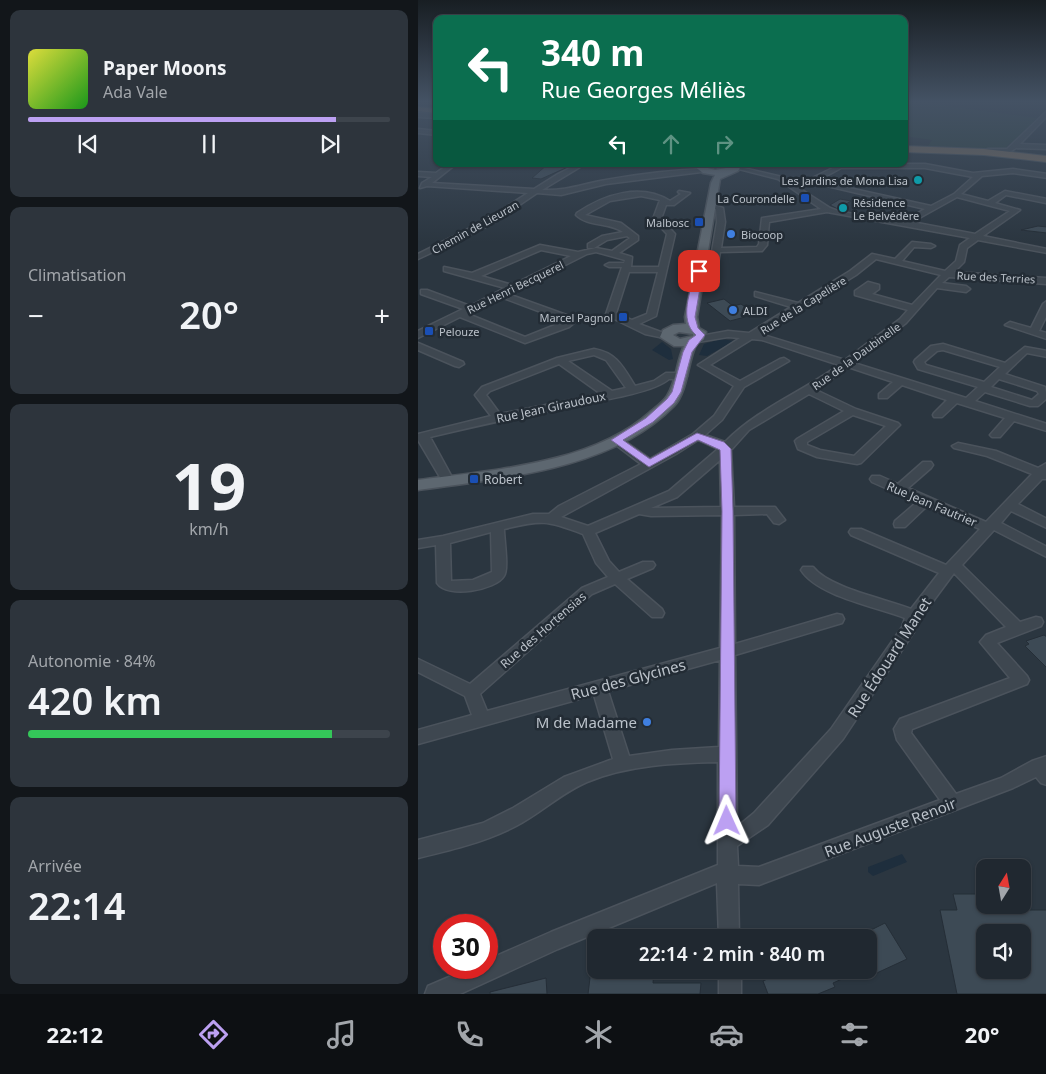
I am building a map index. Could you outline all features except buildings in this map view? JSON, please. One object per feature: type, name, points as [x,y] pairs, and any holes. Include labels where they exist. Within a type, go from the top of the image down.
[{"type":"highway","points":[[908,150],[1046,161]]},
{"type":"highway","points":[[908,150],[977,154],[1046,161]]},
{"type":"main road","points":[[674,334],[685,317],[710,192],[712,178],[702,167]]},
{"type":"main road","points":[[418,486],[534,467],[582,454],[616,440],[636,429],[666,406],[676,392],[682,376],[685,358],[695,335],[690,317],[714,220],[713,205],[716,178],[733,167]]},
{"type":"main road","points":[[708,172],[726,172]]},
{"type":"main road","points":[[674,334],[695,335]]},
{"type":"main road","points":[[674,334],[685,358]]},
{"type":"street","points":[[908,150],[1008,151],[1012,148]]},
{"type":"street","points":[[908,166],[926,166],[979,175],[1013,171],[1046,176]]},
{"type":"street","points":[[418,191],[424,184],[448,167]]},
{"type":"street","name":"Chemin de Lieuran","points":[[418,257],[487,223],[577,167]]},
{"type":"street","points":[[424,184],[536,192],[565,192],[593,184],[655,175],[690,167]]},
{"type":"street","points":[[742,167],[786,182],[828,210],[851,216],[905,223],[976,239],[1046,251]]},
{"type":"street","points":[[812,181],[837,167]]},
{"type":"street","points":[[655,175],[708,172]]},
{"type":"street","points":[[726,172],[786,182],[812,181],[931,208]]},
{"type":"street","points":[[418,174],[436,175]]},
{"type":"street","points":[[905,223],[956,195],[979,175]]},
{"type":"street","points":[[662,203],[671,203],[687,194],[681,192]]},
{"type":"street","points":[[956,195],[990,203],[1005,193],[1046,201]]},
{"type":"street","points":[[613,254],[636,238],[618,225],[584,218],[580,215],[598,203],[628,195],[656,195],[661,197],[662,203],[657,219],[672,234],[651,316],[631,324]]},
{"type":"street","name":"Rue de la Daubinelle","points":[[588,531],[673,494],[725,449],[744,428],[809,390],[903,322],[945,274],[960,262],[964,247],[1003,217],[1016,210],[990,203]]},
{"type":"street","points":[[716,250],[759,249],[763,245],[765,220],[828,210]]},
{"type":"street","points":[[696,290],[711,282],[721,222],[714,220]]},
{"type":"street","points":[[591,246],[604,238],[630,233]]},
{"type":"street","points":[[898,262],[912,244],[931,246]]},
{"type":"street","points":[[473,276],[540,247],[578,255]]},
{"type":"street","name":"Rue Henri Becquerel","points":[[419,333],[578,255],[593,250],[613,254]]},
{"type":"street","points":[[613,254],[629,259],[611,312],[648,332],[674,334]]},
{"type":"street","name":"Rue des Terries","points":[[875,256],[945,274],[1046,281]]},
{"type":"street","name":"Rue de la Capelière","points":[[740,385],[703,364],[755,335],[798,306],[853,273],[875,256]]},
{"type":"street","points":[[609,265],[662,270]]},
{"type":"street","points":[[447,269],[513,288]]},
{"type":"street","points":[[935,285],[966,289]]},
{"type":"street","points":[[424,292],[471,308]]},
{"type":"street","points":[[460,314],[525,340],[570,322],[569,319],[500,294]]},
{"type":"street","points":[[758,294],[798,306]]},
{"type":"street","points":[[865,295],[915,308]]},
{"type":"street","points":[[1034,332],[1046,304]]},
{"type":"street","points":[[1010,325],[1046,336]]},
{"type":"street","points":[[695,335],[755,335],[1046,428]]},
{"type":"street","points":[[418,346],[459,364]]},
{"type":"street","points":[[997,375],[1041,389],[1045,394],[1034,404],[922,367],[918,362],[934,348],[943,347],[1006,366]]},
{"type":"street","points":[[967,403],[1006,366],[1028,349],[1046,354]]},
{"type":"street","points":[[498,418],[480,395],[486,389],[590,352],[605,354],[632,389]]},
{"type":"street","points":[[561,361],[610,395]]},
{"type":"street","points":[[552,518],[563,509],[649,464],[697,436],[718,418],[740,385],[784,361]]},
{"type":"street","name":"Rue Jean Giraudoux","points":[[421,436],[610,395],[658,383],[666,376],[682,376]]},
{"type":"street","points":[[883,396],[900,381]]},
{"type":"street","points":[[809,390],[852,411],[894,425],[857,460],[817,454],[802,446],[801,441],[852,411]]},
{"type":"street","points":[[938,415],[954,399]]},
{"type":"street","points":[[996,435],[1012,417]]},
{"type":"street","points":[[421,436],[448,481]]},
{"type":"street","points":[[697,436],[720,444],[725,449],[728,511],[729,929]]},
{"type":"street","points":[[616,440],[649,464]]},
{"type":"street","points":[[958,446],[968,447],[1044,472]]},
{"type":"street","points":[[899,490],[927,465]]},
{"type":"street","points":[[703,468],[726,466]]},
{"type":"street","name":"Rue Édouard Manet","points":[[728,841],[743,834],[761,819],[837,734],[909,628],[914,616],[951,568],[1009,505],[1044,472]]},
{"type":"street","name":"Rue Jean Fautrier","points":[[876,480],[990,526],[1046,553]]},
{"type":"street","points":[[900,524],[925,501]]},
{"type":"street","points":[[1009,505],[1046,524]]},
{"type":"street","points":[[640,510],[651,512],[770,510],[779,520]]},
{"type":"street","points":[[418,544],[443,540],[533,518],[552,518],[588,531],[603,563],[618,579],[658,613]]},
{"type":"street","points":[[443,540],[444,583],[455,587],[491,581],[499,573],[497,526]]},
{"type":"street","points":[[856,532],[951,568],[1016,628]]},
{"type":"street","name":"Rue des Hortensias","points":[[471,692],[586,591],[648,565]]},
{"type":"street","points":[[808,570],[814,578],[866,601],[882,604],[914,616]]},
{"type":"street","name":"Rue des Glycines","points":[[418,737],[728,652],[837,619]]},
{"type":"street","points":[[952,803],[903,735],[902,729],[906,724],[1021,680],[988,642],[1016,628],[1036,622]]},
{"type":"street","points":[[418,666],[471,692],[482,719]]},
{"type":"street","points":[[599,686],[623,764]]},
{"type":"street","points":[[418,849],[452,842],[499,825],[580,777],[623,764],[674,756],[728,754]]},
{"type":"street","name":"Rue Auguste Renoir","points":[[436,994],[462,989],[641,904],[717,874],[759,876],[1044,769]]},
{"type":"street","points":[[730,979],[730,994]]},
{"type":"water","points":[[721,339],[734,341],[707,356],[699,355],[704,344]]},
{"type":"water","points":[[662,342],[671,349],[673,359],[669,360],[652,350]]},
{"type":"water","points":[[902,854],[907,862],[873,876],[868,872],[868,867]]},
{"type":"place","name":"Les Jardins de Mona Lisa","points":[[918,180]]},
{"type":"place","name":"La Courondelle","points":[[805,198]]},
{"type":"place","name":"Résidence Le Belvédère","points":[[843,208]]},
{"type":"place","name":"Malbosc","points":[[699,222]]},
{"type":"place","name":"Biocoop","points":[[731,234]]},
{"type":"place","name":"ALDI","points":[[733,310]]},
{"type":"place","name":"Marcel Pagnol","points":[[623,317]]},
{"type":"place","name":"Pelouze","points":[[429,331]]},
{"type":"place","name":"Robert","points":[[474,479]]},
{"type":"place","name":"M de Madame","points":[[647,722]]},
{"type":"route","points":[[699,271],[690,317],[694,328],[701,335],[692,342],[687,352],[681,380],[676,392],[671,401],[650,420],[616,440],[649,464],[697,436],[720,444],[725,449],[728,511],[727,821]]}]
